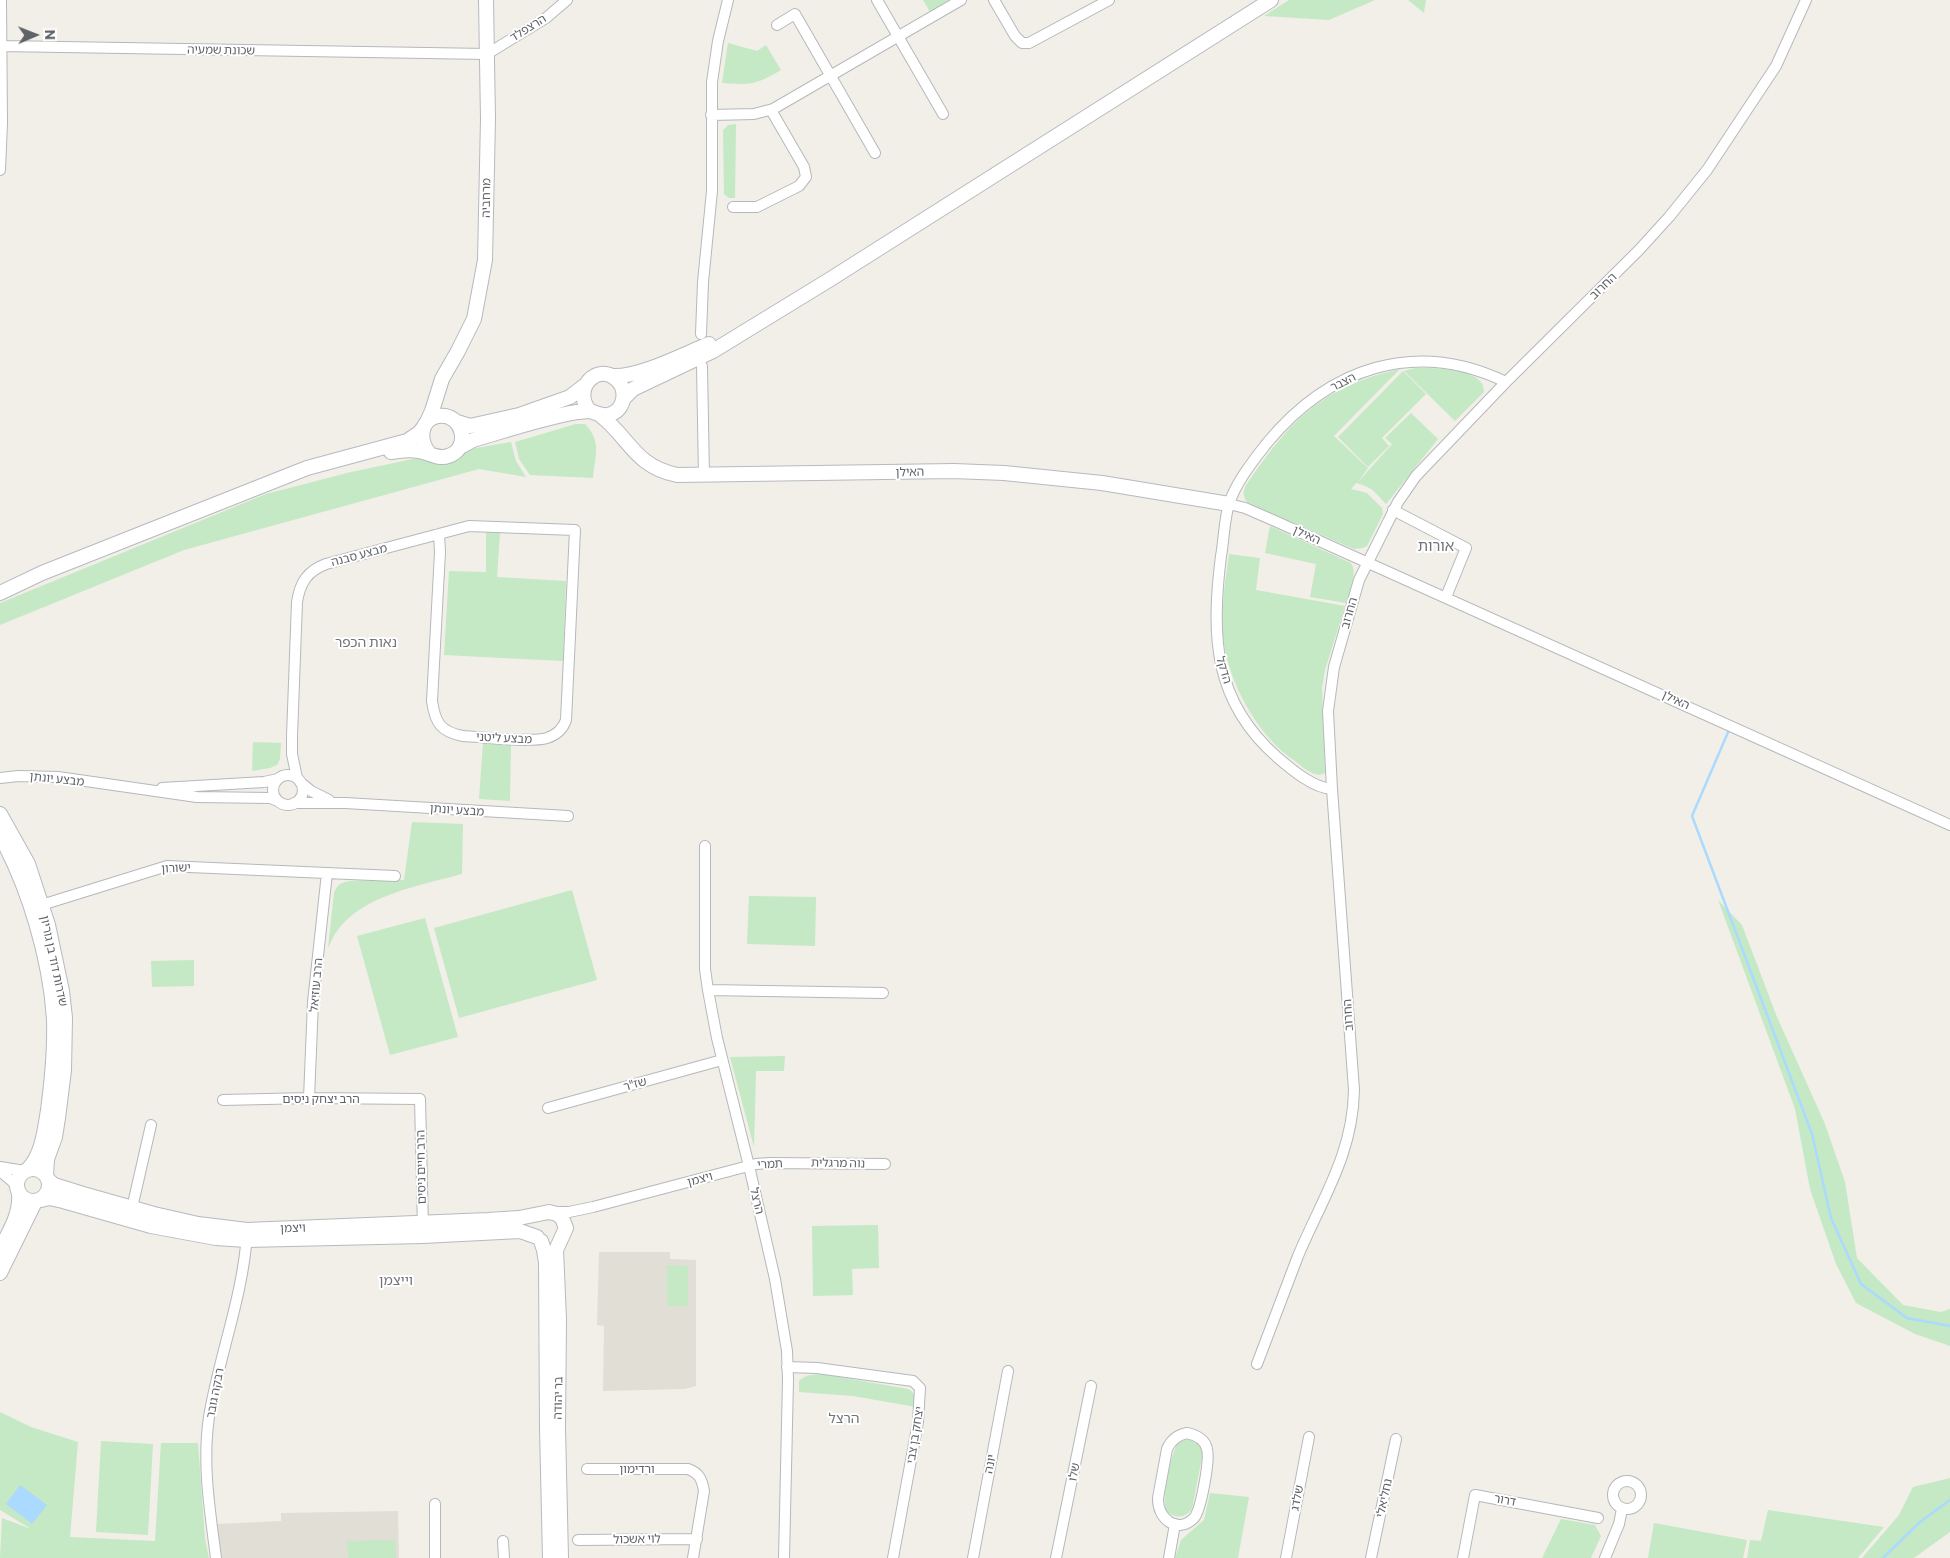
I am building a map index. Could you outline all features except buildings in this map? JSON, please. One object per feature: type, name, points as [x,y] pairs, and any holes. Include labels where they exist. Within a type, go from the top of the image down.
[{"type":"street","points":[[0,170],[2,123],[1,0]]},
{"type":"street","name":"מרחביה","points":[[425,425],[432,411],[439,386],[474,319],[485,260],[488,119],[486,0]]},
{"type":"street","name":"הרצפלד","points":[[487,54],[546,18],[567,0]]},
{"type":"street","points":[[701,334],[704,268],[712,191],[711,115],[714,62],[728,0]]},
{"type":"street","points":[[877,0],[943,114]]},
{"type":"street","points":[[711,115],[754,114],[771,110],[961,0]]},
{"type":"street","points":[[994,0],[1015,36],[1022,43],[1029,43],[1109,0]]},
{"type":"street","points":[[353,456],[406,450],[442,457],[449,456],[466,442],[558,416],[595,413],[610,414],[633,389],[714,351],[1271,0]]},
{"type":"street","name":"החרוב","points":[[1257,1364],[1298,1257],[1337,1173],[1347,1143],[1352,1119],[1354,1090],[1328,711],[1331,682],[1354,595],[1367,562],[1394,510],[1416,476],[1506,382],[1639,250],[1669,218],[1707,170],[1776,66],[1806,0]]},
{"type":"street","points":[[777,25],[795,14],[875,153]]},
{"type":"street","name":"שכונת שמעיה","points":[[1,46],[487,54]]},
{"type":"street","points":[[733,207],[757,207],[798,186],[806,177],[804,167],[771,110]]},
{"type":"street","points":[[0,593],[42,573],[307,468],[407,441],[419,434],[425,425],[438,416],[470,426],[519,415],[570,397],[593,377],[600,374],[620,377],[641,371],[709,344],[829,280]]},
{"type":"street","name":"הצבר","points":[[1229,504],[1252,462],[1282,426],[1321,394],[1343,380],[1392,363],[1434,361],[1472,367],[1506,382]]},
{"type":"street","points":[[702,366],[704,476]]},
{"type":"street","points":[[612,376],[622,386],[621,404]]},
{"type":"street","points":[[439,386],[442,405],[462,434],[460,447]]},
{"type":"street","points":[[584,386],[583,399],[595,413]]},
{"type":"street","name":"האילן","points":[[621,404],[617,416],[624,438]]},
{"type":"street","name":"האילן","points":[[595,413],[615,428],[637,456],[657,470],[677,475],[990,472],[1083,481],[1229,504],[1261,514],[1950,825]]},
{"type":"street","points":[[425,425],[422,441],[429,453]]},
{"type":"street","name":"הדקל","points":[[1229,504],[1216,606],[1217,644],[1225,681],[1244,719],[1259,740],[1280,759],[1312,782],[1322,788],[1332,789]]},
{"type":"street","points":[[1394,510],[1466,548],[1446,597]]},
{"type":"street","name":"מבצע סבנה","points":[[299,780],[292,754],[298,602],[300,587],[315,568],[458,528],[480,525],[575,530]]},
{"type":"street","name":"מבצע ליטני","points":[[439,534],[440,552],[432,701],[436,719],[447,732],[463,736],[537,740],[553,736],[564,727],[566,720],[575,530]]},
{"type":"street","name":"מבצע סבנה","points":[[279,778],[290,753],[292,736]]},
{"type":"street","points":[[289,775],[299,780],[302,794],[300,799],[287,805],[278,801],[273,788],[279,778],[289,775]]},
{"type":"street","name":"מבצע יונתן","points":[[0,778],[18,776],[58,777],[197,797],[270,798],[278,801]]},
{"type":"street","name":"מבצע יונתן","points":[[114,786],[193,787],[264,782],[279,778]]},
{"type":"street","name":"מבצע יונתן","points":[[299,780],[318,796],[345,803]]},
{"type":"street","name":"מבצע יונתן","points":[[294,803],[345,803],[568,816]]},
{"type":"street","name":"שדרות דוד בן גוריון","points":[[0,814],[28,864],[50,992],[54,1040],[50,1097],[44,1134],[37,1157],[32,1166],[26,1170]]},
{"type":"street","name":"שדרות דוד בן גוריון","points":[[0,835],[36,907],[56,961],[62,991],[66,1041],[61,1098],[55,1136],[47,1159],[47,1178]]},
{"type":"street","name":"הרצל","points":[[705,846],[705,969],[708,990],[722,1060],[775,1279],[783,1324],[787,1367],[784,1558]]},
{"type":"street","name":"ישורון","points":[[36,907],[167,866],[395,876]]},
{"type":"street","name":"הרב עוזיאל","points":[[309,1098],[313,1002],[327,873]]},
{"type":"street","points":[[708,990],[883,993]]},
{"type":"street","name":"שז\"ר","points":[[548,1108],[722,1060]]},
{"type":"street","name":"הרב יצחק ניסים","points":[[223,1100],[309,1098],[420,1099]]},
{"type":"street","name":"הרב חיים ניסים","points":[[420,1099],[423,1230]]},
{"type":"street","points":[[132,1208],[151,1125]]},
{"type":"street","name":"תמרי","points":[[749,1166],[770,1163],[792,1163]]},
{"type":"street","name":"נוה מרגלית","points":[[792,1163],[885,1164]]},
{"type":"street","name":"ויצמן","points":[[423,1230],[519,1218],[547,1212],[569,1212],[749,1166]]},
{"type":"street","points":[[0,1167],[26,1170],[36,1169],[47,1178],[47,1193],[38,1201],[0,1272]]},
{"type":"street","points":[[0,1250],[18,1207],[18,1179],[26,1170]]},
{"type":"street","points":[[0,1172],[13,1182],[18,1192],[26,1200],[38,1201]]},
{"type":"street","name":"ויצמן","points":[[47,1178],[54,1185],[132,1208],[188,1223],[247,1235]]},
{"type":"street","name":"ויצמן","points":[[38,1201],[48,1198],[64,1200],[124,1220],[177,1232],[216,1238],[247,1235],[423,1230],[520,1231],[539,1239]]},
{"type":"street","name":"ויצמן","points":[[563,1233],[573,1219],[592,1207]]},
{"type":"street","points":[[547,1212],[555,1213],[562,1218],[563,1233],[552,1244],[539,1239],[534,1227],[536,1220],[547,1212]]},
{"type":"street","name":"בר יהודה","points":[[561,1558],[558,1428],[559,1319],[556,1250],[563,1233]]},
{"type":"street","name":"רבקה גובר","points":[[216,1558],[206,1461],[209,1419],[244,1264],[247,1235]]},
{"type":"street","name":"בר יהודה","points":[[539,1239],[544,1250],[546,1263],[546,1428],[550,1558]]},
{"type":"street","name":"יצחק בן צבי","points":[[787,1367],[817,1368],[913,1381],[920,1388],[918,1422],[892,1558]]},
{"type":"street","name":"יונה","points":[[973,1558],[1008,1371]]},
{"type":"street","name":"שלו","points":[[1056,1558],[1091,1386]]},
{"type":"street","points":[[1187,1433],[1200,1438],[1205,1443],[1208,1456],[1198,1512],[1188,1522],[1175,1524],[1163,1518],[1159,1512],[1158,1498],[1167,1449],[1170,1443],[1180,1434],[1187,1433]]},
{"type":"street","name":"שלדג","points":[[1286,1558],[1309,1437]]},
{"type":"street","name":"נחליאלי","points":[[1371,1558],[1396,1439]]},
{"type":"street","name":"ורדימון","points":[[587,1469],[688,1469],[697,1473],[702,1480],[704,1490],[697,1539]]},
{"type":"street","name":"דרור","points":[[1463,1558],[1475,1495],[1598,1518]]},
{"type":"street","points":[[435,1504],[435,1558]]},
{"type":"street","points":[[1605,1558],[1622,1509]]},
{"type":"street","points":[[1169,1558],[1175,1524]]},
{"type":"street","points":[[693,1558],[697,1539]]},
{"type":"street","name":"לוי אשכול","points":[[578,1540],[697,1539]]},
{"type":"street","points":[[503,1541],[504,1558]]},
{"type":"shaded area","points":[[599,1252],[670,1252],[670,1259],[696,1260],[696,1386],[685,1389],[603,1391],[604,1326],[597,1325]]},
{"type":"shaded area","points":[[398,1511],[399,1558],[222,1558],[217,1524],[281,1521],[281,1513]]},
{"type":"green space","points":[[923,0],[949,0],[930,12]]},
{"type":"green space","points":[[1289,0],[1375,0],[1329,20],[1264,16]]},
{"type":"green space","points":[[1408,0],[1426,0],[1424,13]]},
{"type":"green space","points":[[728,43],[757,51],[766,45],[781,70],[753,83],[722,83]]},
{"type":"green space","points":[[736,124],[735,198],[729,198],[724,194],[723,130],[728,125]]},
{"type":"green space","points":[[1415,368],[1445,369],[1467,373],[1482,384],[1484,392],[1455,421],[1404,371]]},
{"type":"green space","points":[[1400,369],[1334,436],[1368,468],[1358,482],[1392,444],[1385,438],[1411,413],[1438,439],[1386,504],[1366,486],[1356,483],[1351,489],[1367,493],[1382,508],[1383,514],[1367,546],[1354,549],[1246,501],[1244,495],[1245,487],[1277,444],[1309,410],[1327,397],[1348,386]]},
{"type":"green space","points":[[1403,371],[1426,394],[1382,438],[1389,446],[1368,467],[1338,437]]},
{"type":"green space","points":[[576,424],[585,424],[596,443],[593,478],[530,475],[519,459],[515,442]]},
{"type":"green space","points":[[511,442],[516,461],[526,477],[479,469],[184,550],[0,625],[0,603],[266,494],[351,472]]},
{"type":"green space","points":[[1270,526],[1351,563],[1354,572],[1346,603],[1310,597],[1316,564],[1265,553]]},
{"type":"green space","points":[[486,532],[500,533],[497,577],[566,581],[563,661],[444,655],[449,571],[486,572]]},
{"type":"green space","points":[[1229,554],[1260,558],[1256,590],[1345,606],[1325,670],[1322,688],[1325,773],[1309,772],[1283,752],[1260,726],[1241,696],[1229,664],[1223,637],[1223,601]]},
{"type":"green space","points":[[253,742],[281,743],[280,759],[277,765],[252,771]]},
{"type":"green space","points":[[483,742],[511,744],[510,801],[479,799]]},
{"type":"green space","points":[[412,822],[463,824],[462,874],[411,887],[361,908],[337,931],[328,948],[336,888],[349,881],[404,880]]},
{"type":"green space","points":[[572,890],[597,980],[459,1018],[434,928]]},
{"type":"green space","points":[[749,896],[816,897],[815,946],[747,944]]},
{"type":"green space","points":[[1718,900],[1742,925],[1777,1017],[1825,1124],[1845,1182],[1857,1258],[1903,1305],[1941,1312],[1950,1309],[1950,1346],[1915,1334],[1856,1303],[1836,1264],[1810,1189],[1795,1109]]},
{"type":"green space","points":[[425,918],[458,1037],[390,1055],[357,936]]},
{"type":"green space","points":[[194,960],[194,986],[152,987],[151,961]]},
{"type":"green space","points":[[785,1056],[784,1071],[756,1071],[754,1147],[730,1057]]},
{"type":"green space","points":[[878,1225],[879,1268],[852,1269],[853,1295],[813,1296],[812,1226]]},
{"type":"green space","points":[[667,1265],[688,1266],[688,1306],[667,1306]]},
{"type":"green space","points":[[823,1374],[908,1389],[914,1394],[916,1407],[853,1396],[799,1392],[799,1381],[804,1377]]},
{"type":"green space","points":[[0,1412],[31,1427],[78,1442],[70,1537],[155,1541],[161,1443],[198,1443],[205,1539],[209,1558],[0,1558],[2,1518],[31,1529],[0,1510]]},
{"type":"green space","points":[[1188,1439],[1198,1442],[1203,1452],[1192,1509],[1184,1516],[1174,1516],[1167,1512],[1165,1506],[1170,1466],[1178,1442]]},
{"type":"green space","points":[[101,1441],[153,1444],[148,1535],[96,1532]]},
{"type":"green space","points":[[1950,1478],[1950,1532],[1914,1558],[1862,1558],[1899,1515],[1913,1487]]},
{"type":"green space","points":[[1210,1493],[1249,1497],[1238,1558],[1175,1558],[1181,1540],[1204,1520]]},
{"type":"green space","points":[[1768,1510],[1884,1527],[1858,1558],[1747,1558],[1750,1540],[1761,1541]]},
{"type":"green space","points":[[1561,1519],[1595,1525],[1601,1536],[1591,1558],[1542,1558]]},
{"type":"green space","points":[[1654,1523],[1747,1540],[1743,1558],[1648,1558]]},
{"type":"green space","points":[[395,1540],[396,1558],[348,1558],[347,1541]]},
{"type":"water","points":[[20,1485],[47,1505],[32,1524],[6,1504]]},
{"type":"waterway","points":[[1729,730],[1692,816],[1812,1134],[1831,1218],[1861,1284],[1907,1318],[1950,1326]]},
{"type":"waterway","points":[[1883,1558],[1920,1522],[1950,1500]]},
{"type":"district","name":"אורות","points":[[1436,546]]},
{"type":"district","name":"נאות הכפר","points":[[366,642]]},
{"type":"district","name":"וייצמן","points":[[396,1280]]},
{"type":"district","name":"הרצל","points":[[844,1418]]}]
